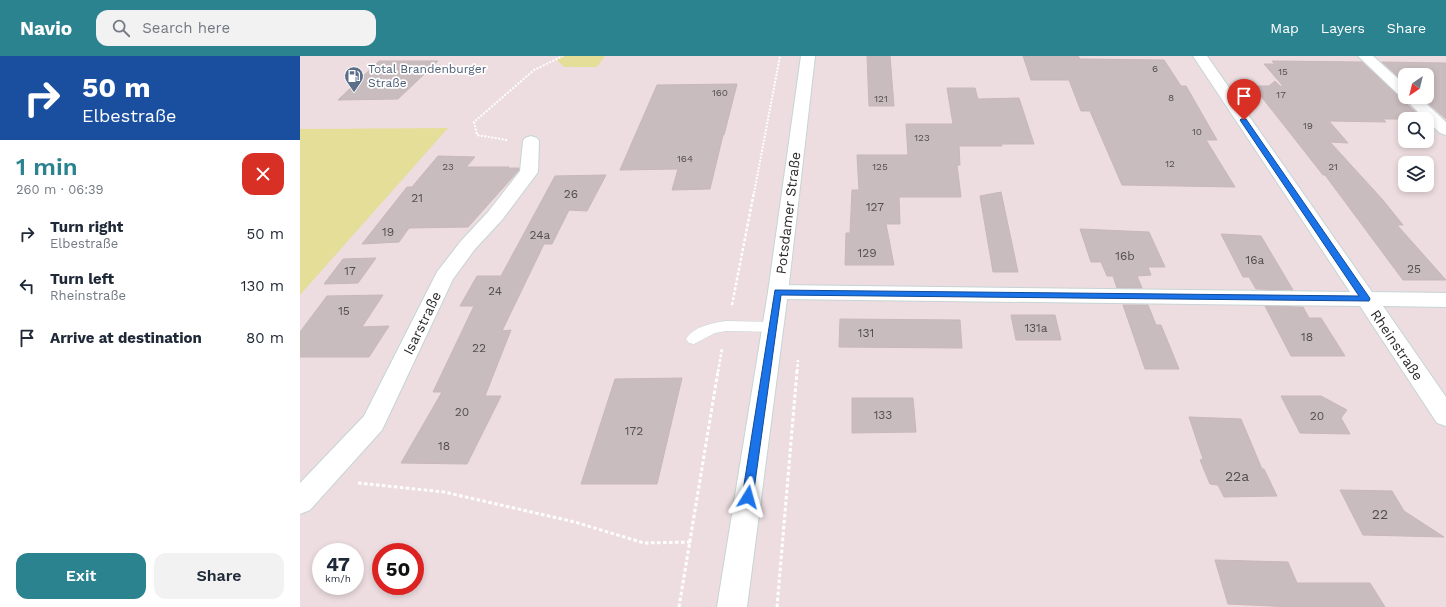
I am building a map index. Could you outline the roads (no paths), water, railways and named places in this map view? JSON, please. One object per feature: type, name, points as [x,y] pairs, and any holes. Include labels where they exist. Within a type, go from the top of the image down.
[{"type":"street","name":"Potsdamer Straße","points":[[732,607],[778,292],[808,56]]},
{"type":"street","name":"Rheinstraße","points":[[1200,56],[1446,416]]},
{"type":"street","points":[[1365,56],[1398,87]]},
{"type":"street","points":[[1418,104],[1446,130]]},
{"type":"street","name":"Isarstraße","points":[[300,502],[373,423],[444,277],[468,245],[495,216],[529,172],[531,141]]},
{"type":"street","points":[[778,292],[1446,300]]},
{"type":"lane","points":[[694,339],[711,329],[726,326],[772,326]]},
{"type":"place","name":"Total Brandenburger Straße","points":[[354,93]]}]
